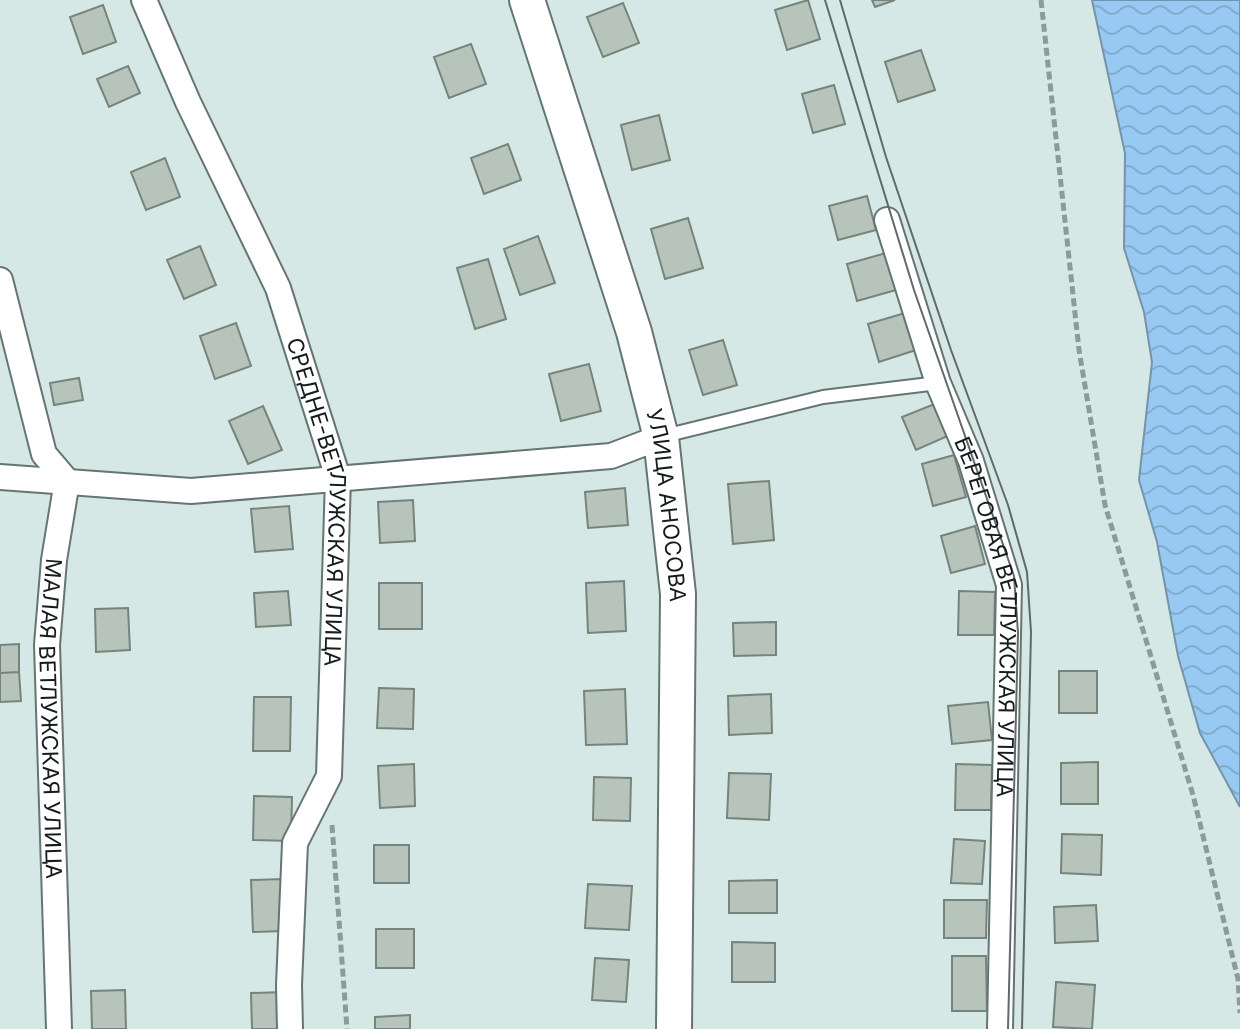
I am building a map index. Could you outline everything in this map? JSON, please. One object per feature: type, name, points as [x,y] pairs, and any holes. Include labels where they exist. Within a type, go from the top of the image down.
[{"type":"main road","name":"УЛИЦА АНОСОВА","points":[[527,0],[634,332],[661,437],[678,594],[674,1029]]},
{"type":"street","name":"СРЕДНЕ-ВЕТЛУЖСКАЯ УЛИЦА","points":[[144,0],[188,102],[278,288],[338,478],[329,776],[295,843],[290,1029]]},
{"type":"street","name":"БЕРЕГОВАЯ ВЕТЛУЖСКАЯ УЛИЦА","points":[[887,220],[938,383],[971,461],[1009,585],[1000,1029]]},
{"type":"street","points":[[0,280],[44,454],[67,481]]},
{"type":"street","points":[[0,477],[191,491],[611,456],[661,437]]},
{"type":"street","name":"МАЛАЯ ВЕТЛУЖСКАЯ УЛИЦА","points":[[59,1029],[47,645],[54,560],[67,481]]},
{"type":"lane","points":[[661,437],[823,397],[938,383]]},
{"type":"path","points":[[1041,0],[1079,350],[1105,505],[1193,795],[1238,979],[1240,1013]]},
{"type":"path","points":[[332,823],[347,1029]]},
{"type":"water","points":[[1092,0],[1240,0],[1240,807],[1200,733],[1178,656],[1157,542],[1139,480],[1152,362],[1144,312],[1124,248],[1125,153]]},
{"type":"building","points":[[808,0],[820,39],[787,50],[775,10]]},
{"type":"building","points":[[872,0],[895,0],[875,7]]},
{"type":"building","points":[[623,3],[639,43],[603,57],[587,17]]},
{"type":"building","points":[[103,5],[116,42],[83,54],[70,17]]},
{"type":"building","points":[[471,44],[486,84],[449,98],[434,57]]},
{"type":"building","points":[[921,50],[935,90],[898,102],[885,62]]},
{"type":"building","points":[[128,66],[140,93],[109,107],[97,79]]},
{"type":"building","points":[[834,85],[845,124],[813,133],[802,94]]},
{"type":"building","points":[[659,115],[670,160],[632,170],[621,125]]},
{"type":"building","points":[[508,144],[521,180],[484,194],[471,158]]},
{"type":"building","points":[[165,158],[180,197],[146,210],[131,172]]},
{"type":"building","points":[[867,196],[876,230],[838,240],[829,206]]},
{"type":"building","points":[[688,218],[703,268],[665,279],[651,229]]},
{"type":"building","points":[[538,236],[555,283],[520,295],[504,249]]},
{"type":"building","points":[[200,246],[216,285],[184,299],[167,260]]},
{"type":"building","points":[[886,253],[896,290],[857,301],[847,264]]},
{"type":"building","points":[[488,259],[506,319],[475,329],[457,268]]},
{"type":"building","points":[[905,313],[916,350],[879,362],[868,324]]},
{"type":"building","points":[[236,323],[251,366],[215,379],[200,336]]},
{"type":"building","points":[[723,340],[737,385],[703,395],[689,350]]},
{"type":"building","points":[[589,364],[601,411],[561,421],[549,374]]},
{"type":"building","points":[[79,378],[83,400],[54,405],[50,383]]},
{"type":"building","points":[[937,403],[950,435],[916,450],[902,417]]},
{"type":"building","points":[[263,406],[282,450],[248,464],[229,421]]},
{"type":"building","points":[[954,455],[966,497],[933,506],[922,464]]},
{"type":"building","points":[[769,481],[774,540],[733,544],[728,484]]},
{"type":"building","points":[[625,488],[628,525],[588,528],[585,492]]},
{"type":"building","points":[[413,500],[415,541],[380,543],[378,502]]},
{"type":"building","points":[[289,506],[293,549],[255,552],[251,509]]},
{"type":"building","points":[[975,526],[985,564],[951,573],[941,536]]},
{"type":"building","points":[[624,581],[626,631],[588,633],[586,583]]},
{"type":"building","points":[[379,583],[422,583],[422,629],[379,629]]},
{"type":"building","points":[[288,591],[291,625],[256,627],[254,593]]},
{"type":"building","points":[[959,591],[995,592],[994,635],[958,635]]},
{"type":"building","points":[[128,608],[130,650],[96,652],[95,609]]},
{"type":"building","points":[[776,622],[776,655],[734,656],[733,623]]},
{"type":"building","points":[[19,644],[19,672],[0,673],[0,645]]},
{"type":"building","points":[[1059,671],[1097,671],[1097,713],[1059,713]]},
{"type":"building","points":[[19,672],[21,701],[0,702],[0,673]]},
{"type":"building","points":[[379,688],[414,689],[413,729],[377,728]]},
{"type":"building","points":[[625,689],[627,744],[586,745],[584,691]]},
{"type":"building","points":[[771,694],[772,733],[729,735],[728,696]]},
{"type":"building","points":[[254,697],[291,697],[290,751],[253,751]]},
{"type":"building","points":[[988,702],[992,740],[952,744],[948,706]]},
{"type":"building","points":[[1098,762],[1098,804],[1061,804],[1061,763]]},
{"type":"building","points":[[414,764],[415,806],[380,808],[378,766]]},
{"type":"building","points":[[956,764],[992,765],[991,810],[955,810]]},
{"type":"building","points":[[729,773],[771,774],[769,820],[727,818]]},
{"type":"building","points":[[594,777],[631,778],[630,821],[593,820]]},
{"type":"building","points":[[254,796],[292,797],[291,841],[253,840]]},
{"type":"building","points":[[1062,834],[1102,835],[1101,875],[1061,873]]},
{"type":"building","points":[[954,839],[985,841],[982,884],[951,883]]},
{"type":"building","points":[[374,845],[409,845],[409,883],[374,883]]},
{"type":"building","points":[[282,879],[284,931],[253,932],[251,880]]},
{"type":"building","points":[[777,880],[777,913],[729,913],[729,881]]},
{"type":"building","points":[[588,884],[632,886],[629,930],[585,928]]},
{"type":"building","points":[[944,900],[987,900],[986,938],[944,938]]},
{"type":"building","points":[[1096,905],[1098,941],[1055,943],[1054,907]]},
{"type":"building","points":[[376,929],[414,929],[414,968],[376,968]]},
{"type":"building","points":[[732,942],[775,943],[775,982],[732,982]]},
{"type":"building","points":[[952,956],[986,956],[987,1011],[952,1011]]},
{"type":"building","points":[[595,958],[629,960],[626,1002],[592,1000]]},
{"type":"building","points":[[1056,982],[1095,985],[1092,1029],[1053,1027]]},
{"type":"building","points":[[125,990],[126,1029],[92,1029],[91,991]]},
{"type":"building","points":[[284,992],[285,1029],[252,1029],[251,993]]},
{"type":"building","points":[[410,1015],[410,1029],[375,1029],[375,1017]]},
{"type":"tram line","points":[[825,0],[914,290],[1014,576],[1018,633],[1008,1029]]},
{"type":"tram line","points":[[840,0],[886,157],[951,350],[1008,505],[1027,572],[1031,632],[1022,1029]]}]
